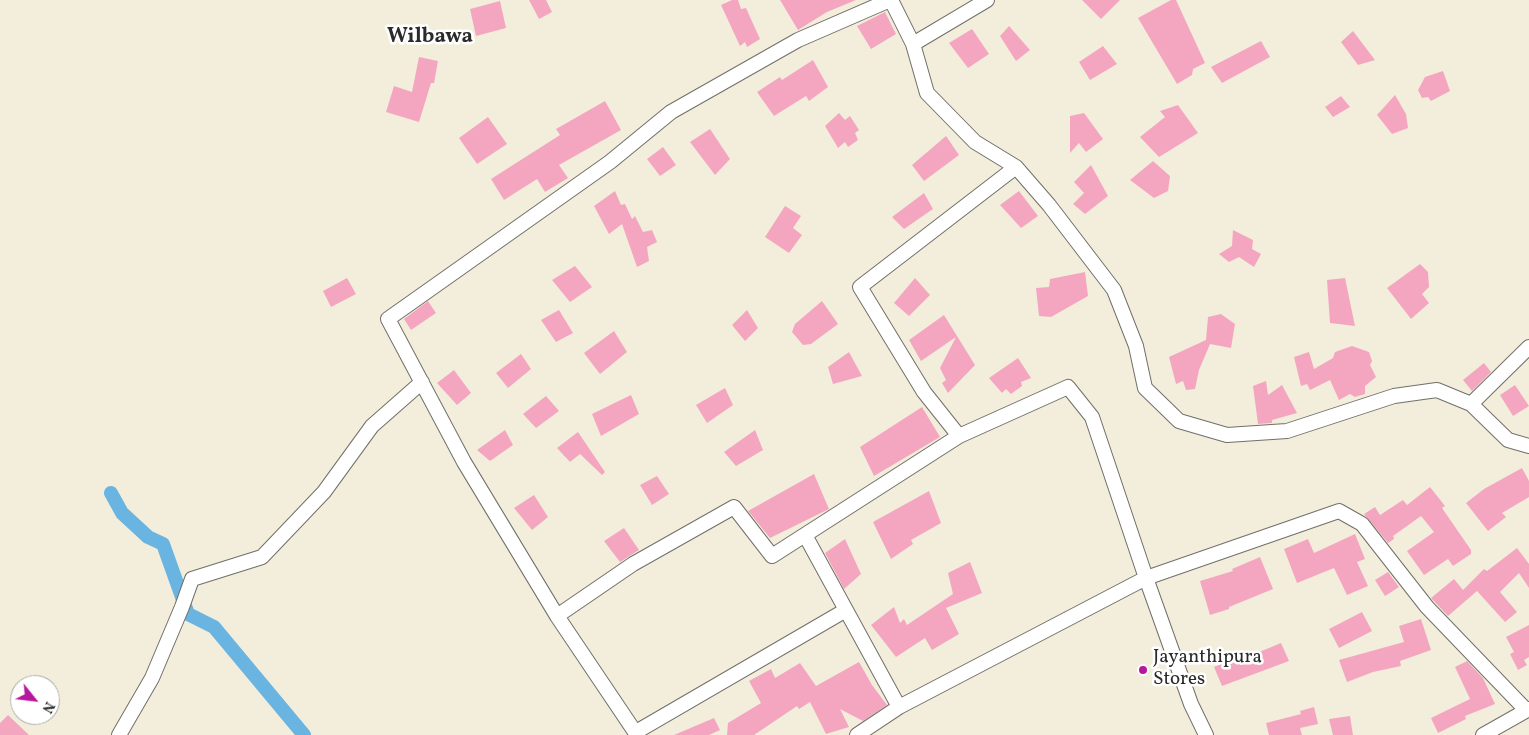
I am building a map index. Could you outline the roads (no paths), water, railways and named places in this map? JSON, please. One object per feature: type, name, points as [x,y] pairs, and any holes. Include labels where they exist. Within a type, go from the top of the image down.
[{"type":"street","points":[[846,610],[636,733],[557,616],[464,462],[388,319],[610,162],[671,112],[798,40],[890,0],[913,44],[927,93],[975,142],[1016,167],[1114,290],[1136,346],[1145,388],[1179,421],[1227,435],[1287,431],[1394,396],[1437,390],[1471,404],[1508,440],[1529,446]]},
{"type":"street","points":[[913,44],[988,0]]},
{"type":"street","points":[[959,436],[924,392],[860,287],[1016,167]]},
{"type":"street","points":[[1471,404],[1529,347]]},
{"type":"street","points":[[119,735],[152,678],[192,579],[262,557],[324,492],[372,426],[422,382]]},
{"type":"street","points":[[557,616],[633,564],[734,507],[772,556],[959,436],[1068,387],[1092,417],[1191,704],[1206,735]]},
{"type":"street","points":[[858,735],[899,707],[1146,578],[1339,511],[1362,524],[1427,607],[1528,709],[1483,735]]},
{"type":"street","points":[[805,535],[899,707]]},
{"type":"waterway","points":[[111,493],[122,513],[148,537],[163,544],[188,614],[214,627],[304,735]]},
{"type":"place","name":"Jayanthipura Stores","points":[[1143,670]]},
{"type":"district","name":"Wilbawa","points":[[430,38]]}]
